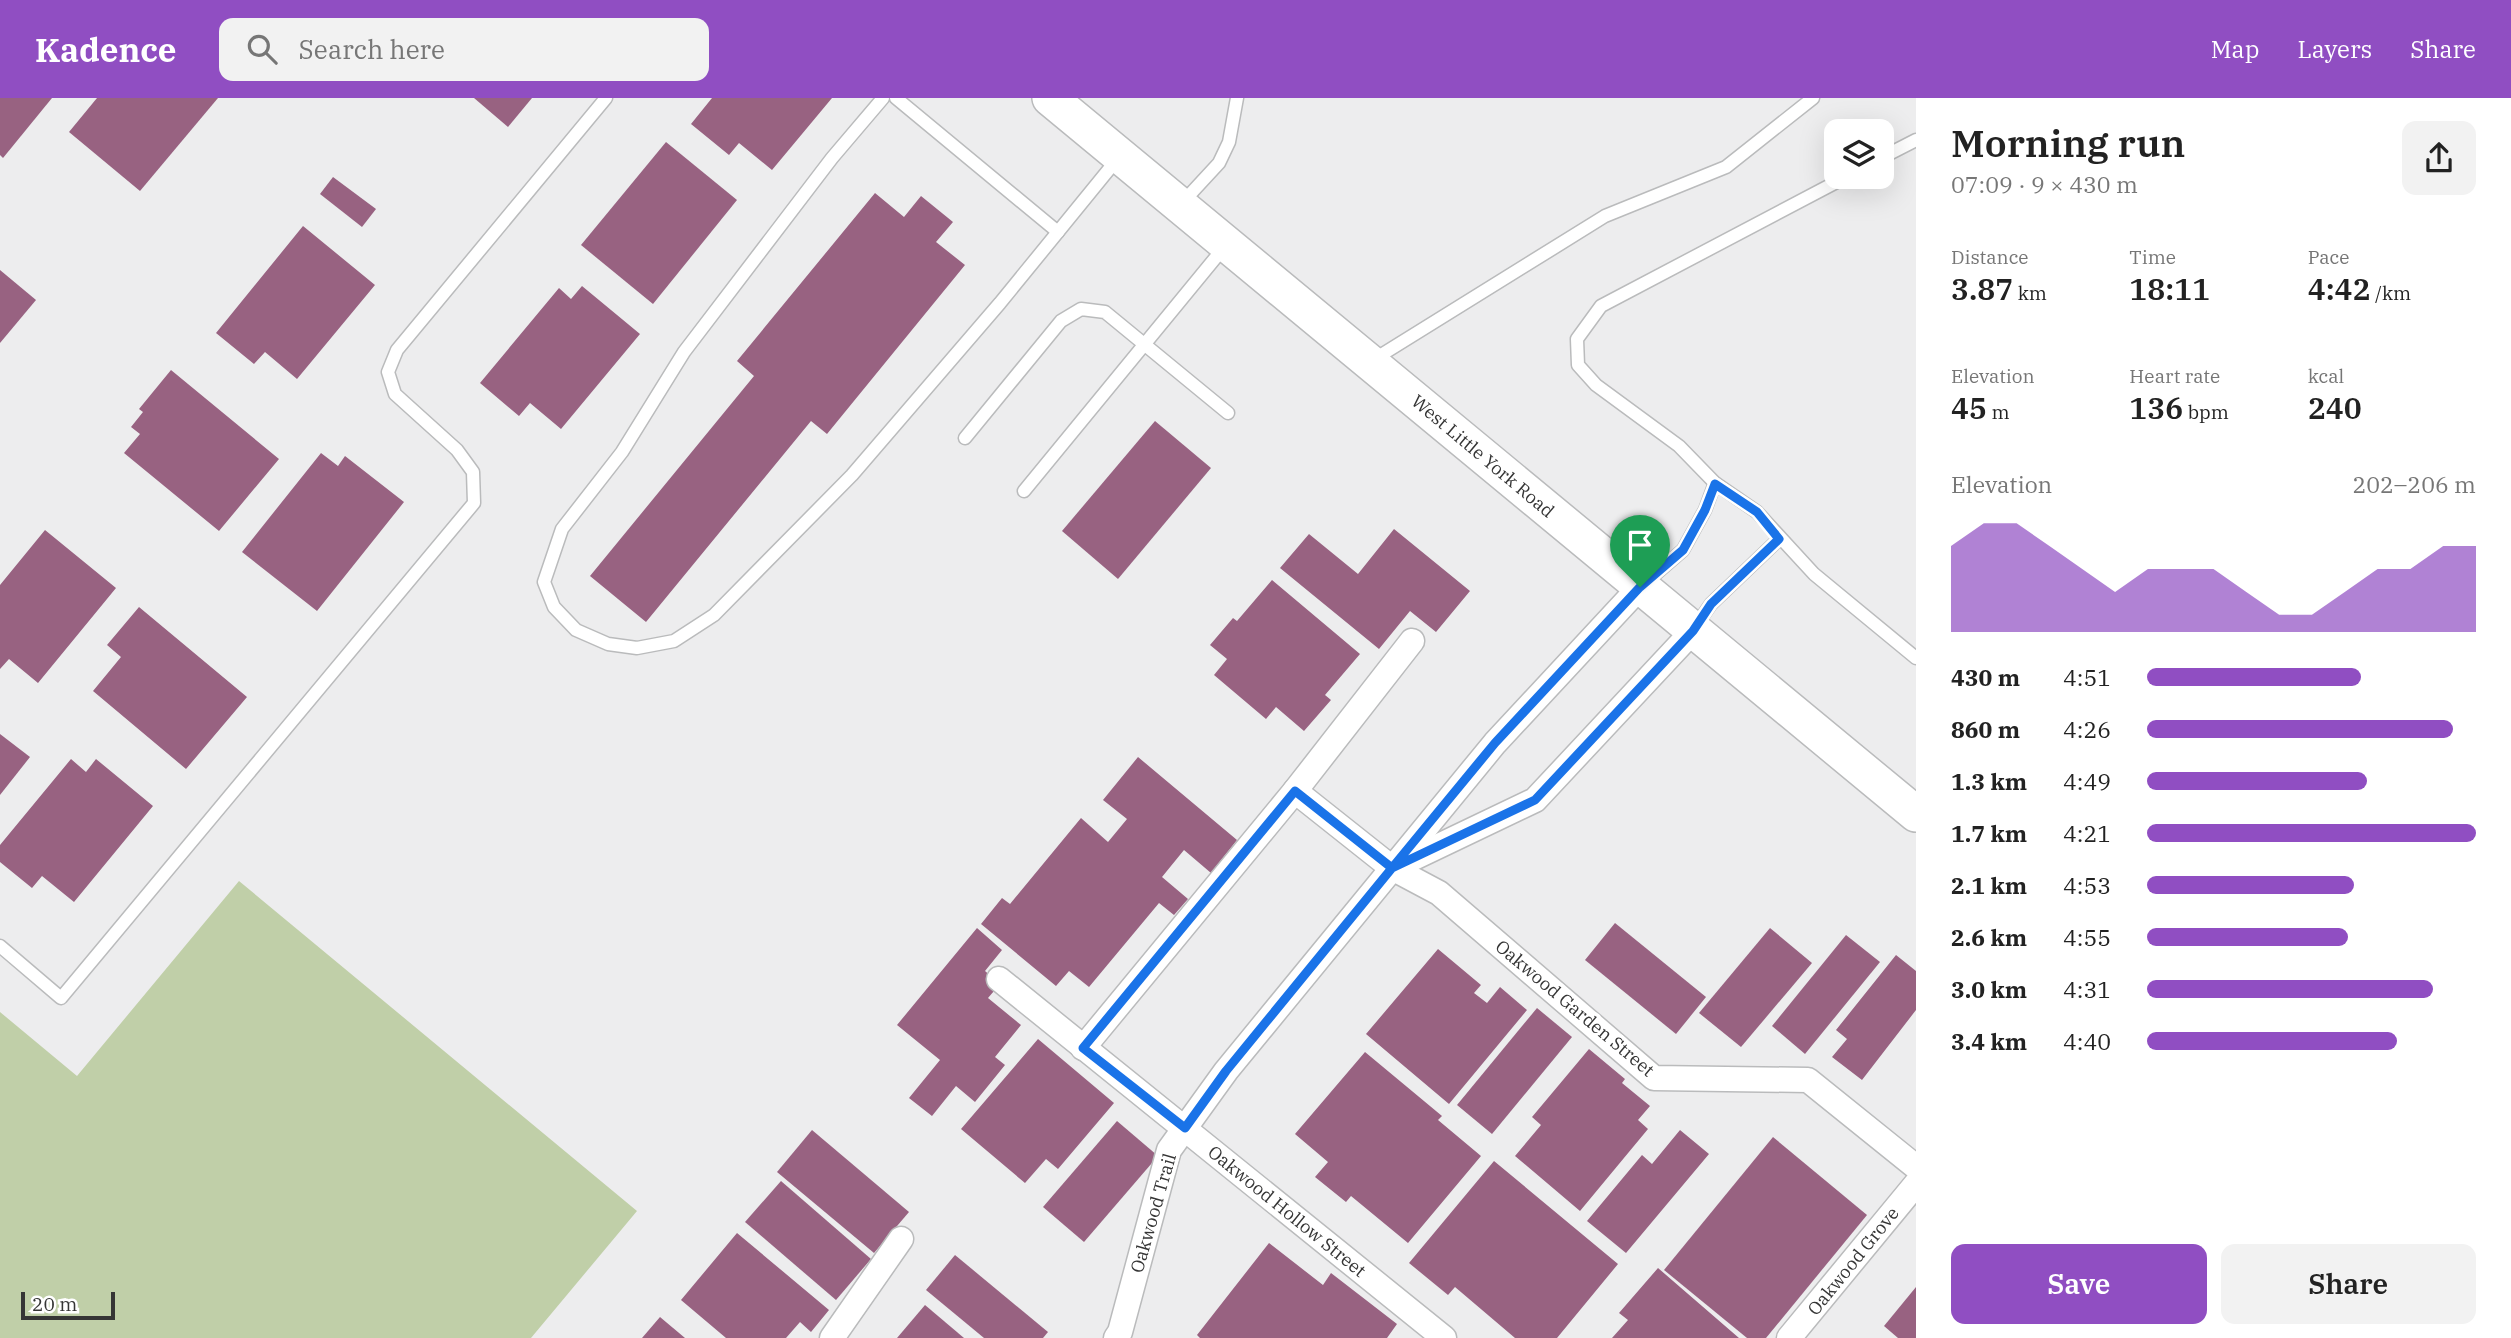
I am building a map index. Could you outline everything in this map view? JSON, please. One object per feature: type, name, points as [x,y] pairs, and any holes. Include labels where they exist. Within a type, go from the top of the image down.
[{"type":"main road","name":"West Little York Road","points":[[1050,98],[1916,814]]},
{"type":"street","name":"Oakwood Trail","points":[[1116,1338],[1169,1150],[1226,1071],[1495,743],[1640,587]]},
{"type":"street","name":"Oakwood Trail","points":[[1392,868],[1535,800],[1693,631]]},
{"type":"street","points":[[1083,1048],[1295,791],[1412,641]]},
{"type":"street","name":"Oakwood Garden Street","points":[[1295,791],[1392,868],[1439,893],[1654,1079],[1808,1080],[1916,1167]]},
{"type":"street","name":"Oakwood Hollow Street","points":[[999,979],[1444,1338]]},
{"type":"street","name":"Oakwood Grove","points":[[1789,1338],[1916,1184]]},
{"type":"street","points":[[835,1337],[901,1239]]},
{"type":"lane","points":[[0,946],[61,998],[474,503],[473,472],[457,450],[395,394],[388,372],[397,350],[606,98]]},
{"type":"lane","points":[[883,98],[832,158],[684,352],[622,452],[562,529],[544,582],[554,607],[576,630],[608,644],[637,648],[674,641],[714,615],[852,475],[1120,156]]},
{"type":"lane","points":[[896,98],[1058,232]]},
{"type":"lane","points":[[1180,205],[1219,163],[1229,142],[1237,98]]},
{"type":"lane","points":[[1370,362],[1605,216],[1726,167],[1813,98]]},
{"type":"lane","points":[[1894,152],[1916,140]]},
{"type":"lane","points":[[1824,189],[1601,306],[1577,339],[1578,365],[1596,386],[1679,446],[1715,484],[1757,512],[1814,574],[1916,658]]},
{"type":"lane","points":[[1024,491],[1227,245]]},
{"type":"lane","points":[[965,438],[1061,321],[1081,309],[1105,312],[1228,413]]},
{"type":"lane","points":[[1640,587],[1683,550],[1705,510],[1715,484]]},
{"type":"lane","points":[[1693,631],[1711,604],[1779,539]]},
{"type":"green space","points":[[239,881],[637,1211],[531,1338],[0,1338],[0,1012],[77,1076]]},
{"type":"building","points":[[0,98],[52,98],[3,158],[0,155]]},
{"type":"building","points":[[97,98],[218,98],[140,191],[69,132]]},
{"type":"building","points":[[474,98],[532,98],[508,127]]},
{"type":"building","points":[[712,98],[832,98],[772,170],[739,143],[729,155],[691,124]]},
{"type":"building","points":[[666,142],[737,200],[653,304],[581,245]]},
{"type":"building","points":[[333,177],[376,209],[362,227],[320,194]]},
{"type":"building","points":[[875,193],[904,217],[921,196],[953,222],[936,242],[965,265],[827,434],[811,421],[646,622],[590,576],[754,376],[737,361]]},
{"type":"building","points":[[303,226],[375,285],[297,379],[265,352],[254,364],[216,333]]},
{"type":"building","points":[[0,270],[36,300],[0,343]]},
{"type":"building","points":[[582,286],[640,334],[561,429],[530,403],[519,416],[480,383],[559,288],[571,299]]},
{"type":"building","points":[[171,370],[279,459],[219,531],[124,453],[140,434],[131,427],[143,412],[139,409]]},
{"type":"building","points":[[1155,421],[1211,468],[1118,579],[1062,531]]},
{"type":"building","points":[[321,453],[338,466],[345,456],[404,502],[317,611],[242,552]]},
{"type":"building","points":[[1394,529],[1470,591],[1436,632],[1410,611],[1379,649],[1280,568],[1309,534],[1358,574]]},
{"type":"building","points":[[45,530],[116,588],[38,683],[9,659],[0,669],[0,585]]},
{"type":"building","points":[[1272,580],[1360,654],[1325,695],[1331,700],[1304,731],[1276,707],[1266,719],[1214,675],[1227,659],[1210,645],[1233,618],[1237,621]]},
{"type":"building","points":[[139,607],[247,697],[186,769],[93,691],[121,657],[107,645]]},
{"type":"building","points":[[0,734],[30,757],[0,795]]},
{"type":"building","points":[[1138,757],[1237,840],[1211,873],[1184,850],[1162,877],[1188,899],[1174,915],[1159,903],[1089,987],[1069,971],[1056,986],[981,924],[1002,898],[1010,904],[1081,818],[1108,842],[1127,819],[1103,800]]},
{"type":"building","points":[[71,759],[86,772],[96,759],[153,806],[74,902],[42,876],[32,888],[0,862],[0,845]]},
{"type":"building","points":[[1615,923],[1706,997],[1676,1034],[1585,960]]},
{"type":"building","points":[[977,928],[1002,950],[985,971],[1000,984],[988,998],[1021,1025],[995,1057],[1005,1065],[975,1102],[956,1086],[932,1116],[909,1098],[940,1060],[897,1025]]},
{"type":"building","points":[[1770,928],[1812,963],[1741,1047],[1699,1013]]},
{"type":"building","points":[[1846,935],[1880,962],[1805,1054],[1772,1026]]},
{"type":"building","points":[[1438,949],[1481,985],[1474,993],[1487,1003],[1500,987],[1527,1010],[1449,1104],[1366,1034]]},
{"type":"building","points":[[1896,955],[1916,971],[1916,1010],[1862,1080],[1832,1057],[1847,1039],[1836,1030]]},
{"type":"building","points":[[1537,1008],[1572,1037],[1492,1134],[1457,1105]]},
{"type":"building","points":[[1038,1039],[1114,1103],[1058,1169],[1046,1159],[1025,1183],[961,1129]]},
{"type":"building","points":[[1589,1049],[1625,1079],[1622,1083],[1650,1106],[1638,1120],[1648,1129],[1580,1211],[1515,1156],[1541,1125],[1532,1117]]},
{"type":"building","points":[[1365,1052],[1442,1116],[1438,1120],[1481,1156],[1408,1243],[1351,1196],[1346,1202],[1315,1177],[1328,1162],[1295,1134]]},
{"type":"building","points":[[1117,1121],[1158,1156],[1084,1242],[1043,1207]]},
{"type":"building","points":[[812,1130],[909,1212],[874,1253],[777,1172]]},
{"type":"building","points":[[1680,1130],[1709,1154],[1626,1253],[1587,1221],[1642,1155],[1652,1164]]},
{"type":"building","points":[[1773,1137],[1867,1215],[1766,1338],[1747,1338],[1664,1270]]},
{"type":"building","points":[[1494,1161],[1618,1264],[1557,1338],[1515,1338],[1455,1287],[1448,1295],[1409,1263]]},
{"type":"building","points":[[781,1181],[871,1259],[836,1300],[745,1222]]},
{"type":"building","points":[[737,1233],[829,1310],[811,1332],[800,1322],[786,1338],[726,1338],[681,1300]]},
{"type":"building","points":[[1269,1243],[1323,1285],[1331,1273],[1397,1324],[1387,1338],[1200,1338],[1197,1335]]},
{"type":"building","points":[[955,1255],[1048,1332],[1043,1338],[984,1338],[926,1290]]},
{"type":"building","points":[[1658,1268],[1739,1338],[1612,1338],[1628,1320],[1619,1313]]},
{"type":"building","points":[[1916,1287],[1916,1338],[1898,1338],[1884,1326]]},
{"type":"building","points":[[925,1305],[964,1338],[897,1338]]},
{"type":"building","points":[[660,1317],[685,1338],[642,1338]]},
{"type":"route","points":[[1640,587],[1495,743],[1392,868],[1295,791],[1083,1048],[1185,1128],[1226,1071],[1392,868],[1535,800],[1693,631],[1711,604],[1779,539],[1757,512],[1715,484],[1705,510],[1683,550],[1640,587]]}]
